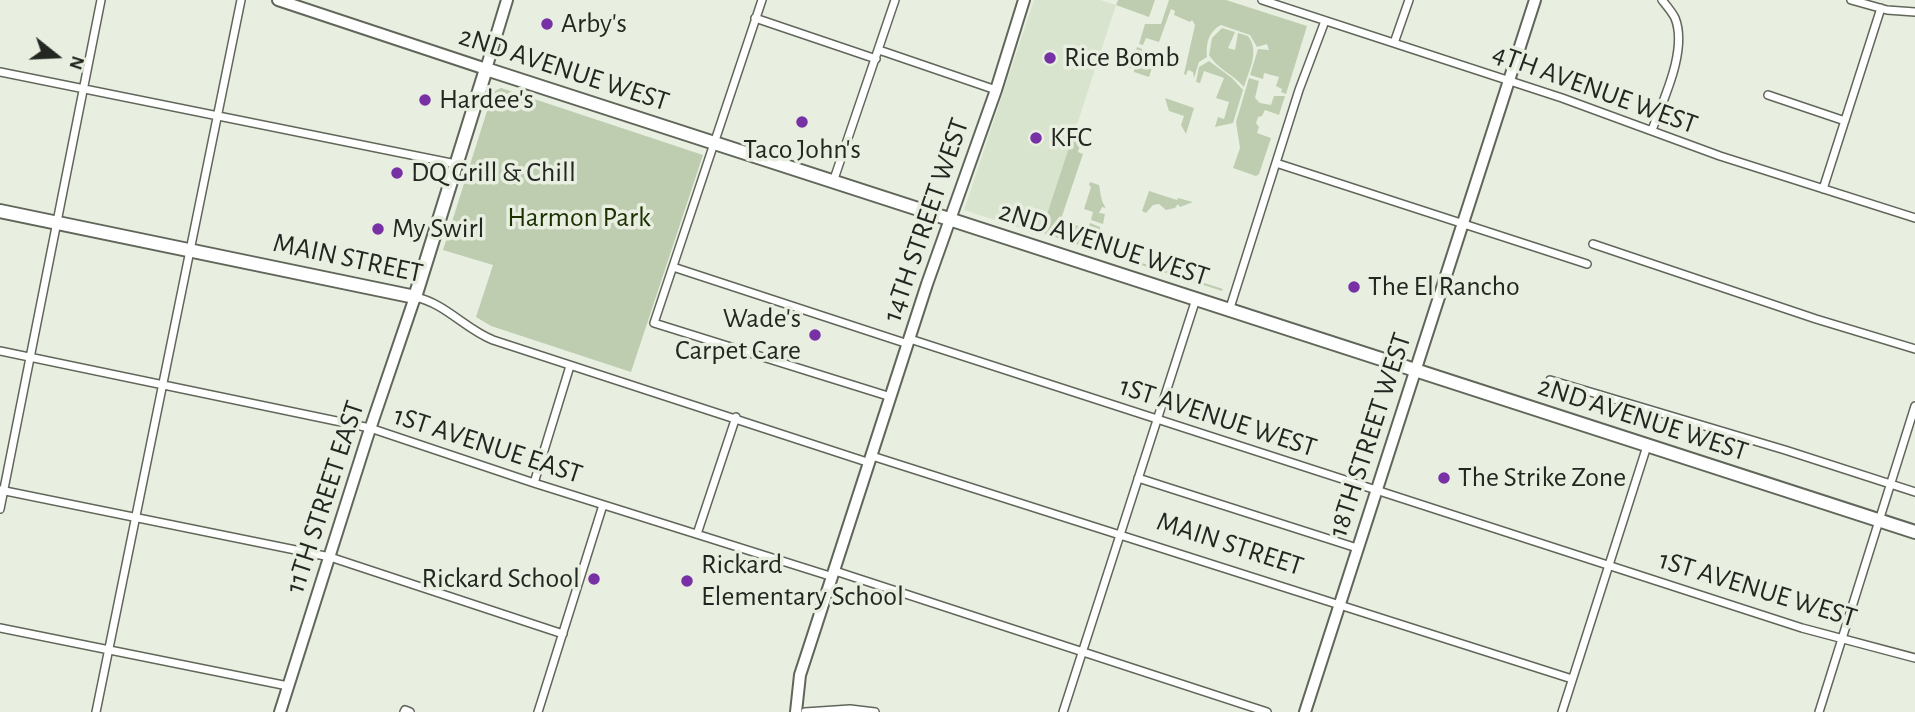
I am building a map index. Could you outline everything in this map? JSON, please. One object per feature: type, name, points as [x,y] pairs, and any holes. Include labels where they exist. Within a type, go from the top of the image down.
[{"type":"main road","name":"2ND AVENUE WEST","points":[[486,69],[1915,532]]},
{"type":"main road","points":[[415,297],[486,69]]},
{"type":"main road","name":"MAIN STREET","points":[[0,211],[415,297]]},
{"type":"street","points":[[0,509],[101,0]]},
{"type":"street","points":[[96,712],[242,0]]},
{"type":"street","name":"2ND AVENUE WEST","points":[[278,0],[486,69]]},
{"type":"street","points":[[486,69],[507,0]]},
{"type":"street","points":[[762,0],[654,323],[891,397]]},
{"type":"street","points":[[833,182],[895,0]]},
{"type":"street","name":"14TH STREET WEST","points":[[796,712],[800,675],[1024,0]]},
{"type":"street","name":"4TH AVENUE WEST","points":[[1262,0],[1509,80],[1720,156],[1915,218]]},
{"type":"street","points":[[1394,43],[1409,0]]},
{"type":"street","name":"18TH STREET WEST","points":[[1306,712],[1535,0]]},
{"type":"street","points":[[1653,130],[1674,71],[1679,40],[1675,19],[1662,0]]},
{"type":"street","points":[[1851,0],[1881,8],[1915,12]]},
{"type":"street","points":[[1823,189],[1881,8]]},
{"type":"street","points":[[755,18],[996,90]]},
{"type":"street","points":[[1229,310],[1299,90],[1325,21]]},
{"type":"street","points":[[0,72],[456,164]]},
{"type":"street","points":[[1768,95],[1845,121]]},
{"type":"street","points":[[1276,163],[1587,264]]},
{"type":"street","points":[[1593,244],[1915,349]]},
{"type":"street","name":"1ST AVENUE WEST","points":[[673,267],[1842,639],[1915,658]]},
{"type":"street","name":"MAIN STREET","points":[[415,297],[431,300],[479,335],[570,366],[1120,534],[1572,679]]},
{"type":"street","name":"11TH STREET EAST","points":[[280,712],[370,428],[415,297]]},
{"type":"street","points":[[1063,712],[1196,299]]},
{"type":"street","name":"1ST AVENUE EAST","points":[[0,352],[370,428],[603,505],[834,574],[1268,712]]},
{"type":"street","points":[[534,483],[570,366]]},
{"type":"street","points":[[1550,380],[1915,492]]},
{"type":"street","points":[[1819,712],[1915,405]]},
{"type":"street","points":[[697,534],[736,417]]},
{"type":"street","points":[[1562,712],[1647,446]]},
{"type":"street","points":[[1138,478],[1357,548]]},
{"type":"street","points":[[2,491],[330,557],[563,634]]},
{"type":"street","points":[[538,712],[603,505]]},
{"type":"street","points":[[0,628],[288,686]]},
{"type":"street","points":[[805,712],[850,709],[875,712]]},
{"type":"street","points":[[404,712],[410,712]]},
{"type":"shaded area","points":[[1034,0],[1100,0],[1116,5],[1041,235],[964,210]]},
{"type":"green space","points":[[1118,0],[1155,0],[1149,17],[1116,5]]},
{"type":"green space","points":[[1169,0],[1226,0],[1307,26],[1286,94],[1276,86],[1279,77],[1264,73],[1263,79],[1250,75],[1258,49],[1269,50],[1267,44],[1257,47],[1250,35],[1221,25],[1211,35],[1207,57],[1199,62],[1194,78],[1193,72],[1188,70],[1186,75],[1184,74],[1195,25],[1192,20],[1190,22],[1174,15],[1175,11],[1171,9],[1159,42],[1146,38],[1143,45],[1139,44],[1145,24],[1161,24]]},
{"type":"green space","points":[[1222,28],[1235,32],[1228,48],[1235,50],[1238,33],[1248,36],[1251,42],[1252,61],[1244,87],[1209,55],[1212,38]]},
{"type":"green space","points":[[1137,47],[1142,49],[1141,55],[1155,59],[1149,77],[1134,72],[1134,69],[1118,67],[1123,63],[1131,65]]},
{"type":"green space","points":[[1209,61],[1243,90],[1233,123],[1215,127],[1218,117],[1224,119],[1229,102],[1216,98],[1224,78],[1204,71],[1200,83],[1196,82],[1199,67]]},
{"type":"green space","points":[[1249,78],[1259,81],[1255,98],[1260,103],[1271,105],[1274,96],[1285,96],[1279,115],[1265,110],[1262,116],[1258,117],[1257,133],[1271,138],[1256,176],[1233,168],[1240,148],[1236,122]]},
{"type":"green space","name":"Harmon Park","points":[[501,88],[703,155],[631,372],[491,326],[476,317],[493,265],[443,250],[493,92]]},
{"type":"green space","points":[[1165,98],[1194,108],[1186,134],[1181,125],[1184,116],[1169,111]]},
{"type":"green space","points":[[1075,129],[1084,132],[1078,152],[1083,154],[1062,221],[1088,229],[1090,223],[1100,227],[1094,250],[1043,233],[1042,230]]},
{"type":"green space","points":[[1090,182],[1099,185],[1106,208],[1102,207],[1099,213],[1105,214],[1103,224],[1091,220],[1093,212],[1084,209]]},
{"type":"green space","points":[[1149,191],[1193,202],[1180,207],[1178,204],[1175,208],[1166,210],[1159,204],[1153,205],[1146,213],[1142,211]]},
{"type":"green space","points":[[1111,253],[1223,289],[1222,291],[1110,255]]},
{"type":"place","name":"Arby's","points":[[547,24]]},
{"type":"place","name":"Rice Bomb","points":[[1050,58]]},
{"type":"place","name":"Hardee's","points":[[425,100]]},
{"type":"place","name":"Taco John's","points":[[802,122]]},
{"type":"place","name":"KFC","points":[[1036,138]]},
{"type":"place","name":"DQ Grill & Chill","points":[[397,173]]},
{"type":"place","name":"My Swirl","points":[[378,229]]},
{"type":"place","name":"The El Rancho","points":[[1354,287]]},
{"type":"place","name":"Wade's Carpet Care","points":[[815,335]]},
{"type":"place","name":"The Strike Zone","points":[[1444,478]]},
{"type":"place","name":"Rickard School","points":[[594,579]]},
{"type":"place","name":"Rickard Elementary School","points":[[687,581]]}]
